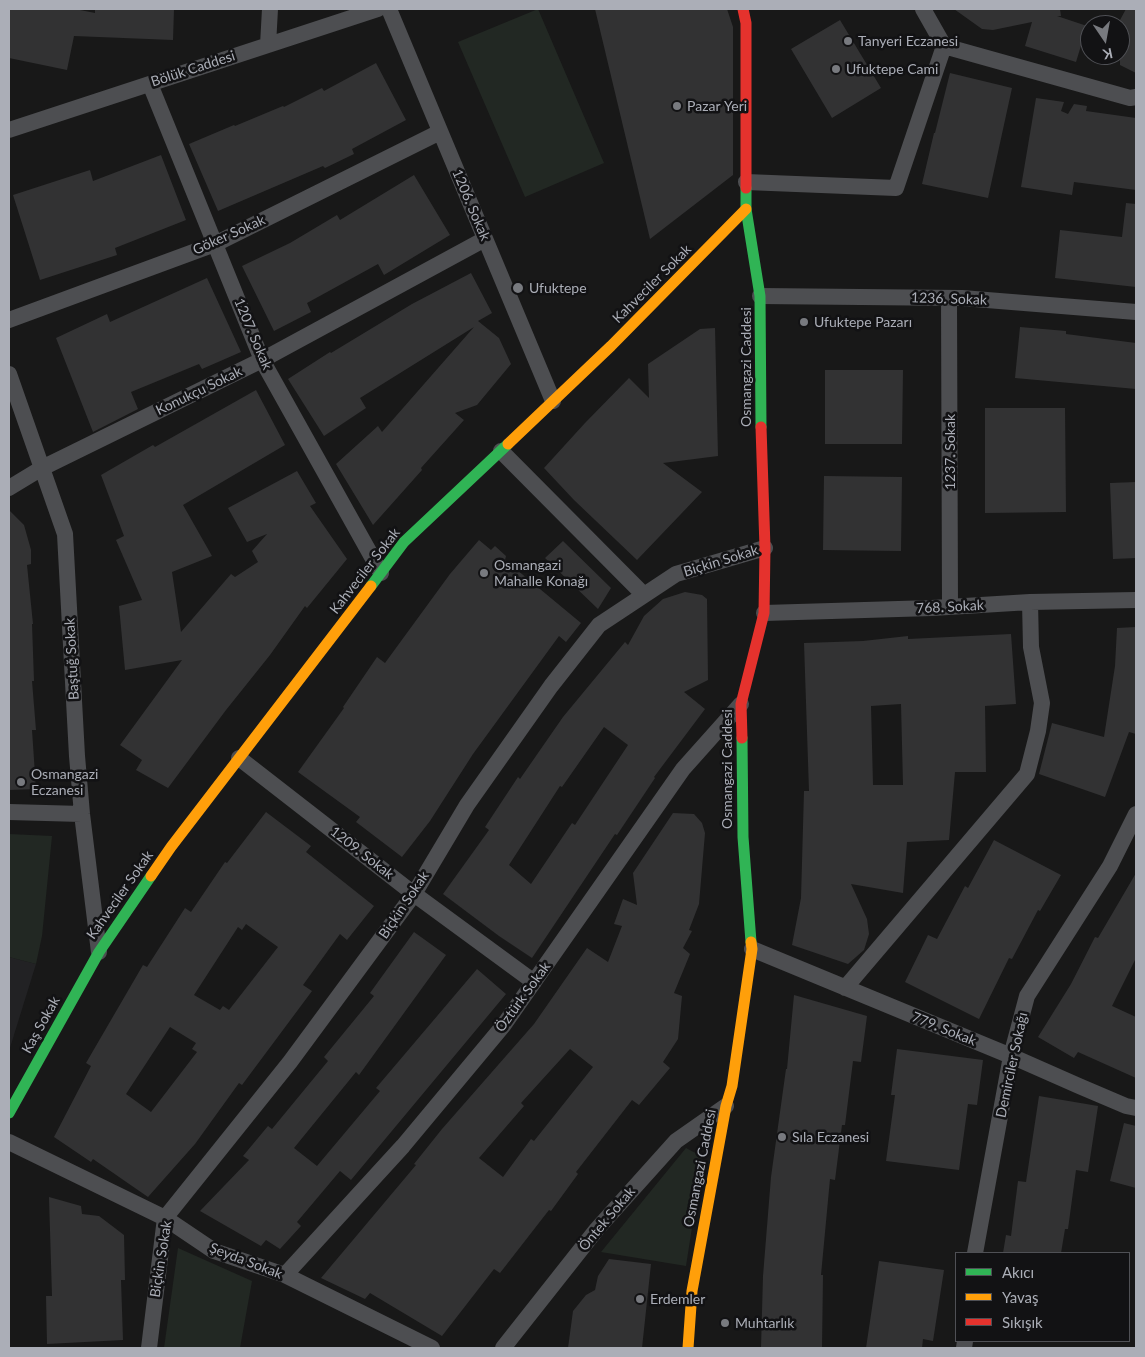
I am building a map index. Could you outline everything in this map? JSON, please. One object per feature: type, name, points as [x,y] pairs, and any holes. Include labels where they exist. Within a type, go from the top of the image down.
[{"type":"main road","name":"Osmangazi Caddesi","points":[[688,1348],[692,1290],[726,1106],[732,1086],[752,949],[743,837],[742,704],[764,613],[765,548],[760,296],[746,209],[746,23],[743,9]]},
{"type":"main road","name":"Kahveciler Sokak","points":[[99,952],[171,847],[404,542],[611,346],[746,209]]},
{"type":"main road","name":"Kaş Sokak","points":[[9,1113],[99,952]]},
{"type":"street","points":[[268,45],[270,9]]},
{"type":"street","name":"Bölük Caddesi","points":[[9,130],[378,9]]},
{"type":"street","name":"1206. Sokak","points":[[389,9],[552,401]]},
{"type":"street","points":[[924,9],[944,46],[1130,98],[1136,97]]},
{"type":"street","points":[[746,182],[896,188],[944,46]]},
{"type":"street","name":"1207. Sokak","points":[[150,84],[262,360],[380,573]]},
{"type":"street","name":"Göker Sokak","points":[[9,320],[215,244],[440,132]]},
{"type":"street","name":"Konukçu Sokak","points":[[9,488],[42,468],[262,360],[485,240]]},
{"type":"street","name":"1236. Sokak","points":[[760,296],[949,298],[1136,312]]},
{"type":"street","name":"1237. Sokak","points":[[949,298],[950,607]]},
{"type":"street","name":"Baştuğ Sokak","points":[[9,374],[65,534],[77,756],[82,814],[99,952]]},
{"type":"street","points":[[501,451],[644,595]]},
{"type":"street","name":"Biçkin Sokak","points":[[149,1348],[165,1218],[290,1062],[414,894],[467,805],[551,686],[599,626],[676,574],[765,548]]},
{"type":"street","name":"768. Sokak","points":[[764,613],[932,608],[1030,602],[1136,600]]},
{"type":"street","points":[[845,988],[1027,774],[1038,731],[1042,703],[1031,646],[1030,602]]},
{"type":"street","name":"Öztürk Sokak","points":[[284,1275],[404,1146],[503,1026],[683,768],[742,704]]},
{"type":"street","name":"1209. Sokak","points":[[239,758],[414,894],[534,982]]},
{"type":"street","points":[[9,812],[82,814]]},
{"type":"street","name":"Demirciler Sokağı","points":[[975,1252],[1011,1056],[1027,996],[1110,866],[1136,814]]},
{"type":"street","name":"779. Sokak","points":[[752,949],[1011,1056],[1126,1106],[1136,1108]]},
{"type":"street","name":"Öntek Sokak","points":[[503,1348],[597,1229],[676,1140],[726,1106]]},
{"type":"street","name":"Şeyda Sokak","points":[[9,1142],[165,1218],[214,1251],[284,1275],[432,1348]]},
{"type":"shaded area","points":[[538,9],[604,163],[525,197],[458,42]]},
{"type":"shaded area","points":[[9,834],[52,836],[42,936],[36,964],[9,957]]},
{"type":"shaded area","points":[[9,957],[36,964],[9,1051]]},
{"type":"shaded area","points":[[686,1148],[703,1157],[686,1266],[601,1252]]},
{"type":"shaded area","points":[[178,1248],[252,1281],[240,1348],[164,1348]]},
{"type":"building","points":[[9,9],[75,9],[95,13],[95,9],[174,9],[173,40],[74,36],[67,70],[9,58]]},
{"type":"building","name":"Pazar Yeri","points":[[595,9],[727,9],[733,27],[733,175],[650,239]]},
{"type":"building","points":[[954,9],[1060,9],[1061,16],[1057,16],[1080,24],[1080,49],[1076,62],[1025,46],[1032,22],[993,30],[982,29]]},
{"type":"building","points":[[1126,9],[1136,9],[1136,73],[1120,65],[1130,65],[1130,15],[1123,15]]},
{"type":"building","name":"Ufuktepe Cami","points":[[840,20],[881,88],[832,118],[791,49]]},
{"type":"building","points":[[376,63],[406,120],[352,149],[354,154],[325,168],[323,166],[218,211],[189,144],[284,107],[322,88],[324,91]]},
{"type":"building","points":[[950,73],[1012,88],[988,198],[922,184]]},
{"type":"building","points":[[1036,98],[1064,102],[1061,111],[1068,114],[1074,104],[1087,106],[1086,111],[1136,118],[1136,190],[1074,182],[1072,195],[1021,187]]},
{"type":"building","points":[[161,155],[186,220],[115,248],[117,255],[40,280],[13,195],[90,170],[93,181]]},
{"type":"building","points":[[414,175],[450,235],[384,275],[378,264],[307,303],[311,312],[274,331],[242,266],[290,243],[337,215],[340,220]]},
{"type":"building","points":[[1126,203],[1136,204],[1136,287],[1055,278],[1060,230],[1122,237]]},
{"type":"building","points":[[471,273],[492,313],[478,321],[499,338],[511,364],[477,405],[455,413],[464,420],[373,525],[336,464],[378,426],[382,432],[474,327],[360,398],[366,408],[324,436],[288,379],[412,304]]},
{"type":"building","points":[[207,278],[241,352],[202,369],[199,364],[131,392],[138,409],[93,432],[56,338],[107,314],[110,322]]},
{"type":"building","points":[[1020,327],[1066,331],[1066,334],[1136,343],[1136,389],[1015,378]]},
{"type":"building","points":[[715,328],[718,456],[663,463],[702,492],[637,560],[574,500],[544,468],[629,378],[649,398],[648,364],[700,329]]},
{"type":"building","points":[[825,370],[903,370],[902,444],[825,444]]},
{"type":"building","points":[[256,390],[285,445],[183,505],[212,556],[172,572],[181,632],[231,574],[235,577],[258,562],[252,551],[267,534],[247,542],[228,508],[297,471],[316,503],[310,506],[347,559],[307,608],[305,606],[270,655],[168,788],[136,770],[142,760],[120,745],[182,660],[125,670],[119,606],[142,600],[116,540],[124,536],[101,475]]},
{"type":"building","points":[[985,408],[1065,408],[1066,512],[985,513]]},
{"type":"building","points":[[824,476],[902,477],[901,551],[823,550]]},
{"type":"building","points":[[1136,482],[1136,558],[1113,559],[1110,483]]},
{"type":"building","points":[[9,510],[24,525],[31,550],[31,564],[27,565],[33,624],[34,681],[32,681],[36,730],[32,730],[36,789],[9,790]]},
{"type":"building","points":[[479,540],[491,550],[495,546],[506,556],[505,560],[581,623],[566,642],[559,636],[473,754],[430,821],[402,857],[356,822],[360,817],[298,772],[344,708],[377,657],[385,663],[450,574]]},
{"type":"building","points":[[563,541],[611,588],[598,609],[545,558]]},
{"type":"building","points":[[685,592],[702,595],[707,599],[708,680],[684,692],[705,709],[654,777],[617,835],[615,834],[532,958],[443,894],[489,830],[485,827],[518,777],[520,779],[563,717],[625,642],[628,645],[644,616],[663,599]],"holes":[[[604,727],[628,745],[575,825],[572,823],[531,884],[509,865],[560,786],[562,787]]]},
{"type":"building","points":[[1136,627],[1136,734],[1129,732],[1105,797],[1039,774],[1052,723],[1104,737],[1115,666],[1117,628]]},
{"type":"building","points":[[1011,634],[1016,704],[985,706],[986,772],[955,772],[949,840],[907,842],[903,893],[851,884],[867,919],[869,934],[864,950],[848,964],[792,945],[801,898],[804,791],[809,791],[804,643],[863,641],[908,636],[908,639]],"holes":[[[901,704],[903,785],[873,785],[871,706]]]},
{"type":"building","points":[[266,812],[311,846],[306,852],[374,906],[347,940],[340,934],[303,985],[312,991],[242,1085],[239,1083],[195,1144],[148,1197],[93,1159],[91,1162],[54,1137],[91,1066],[86,1063],[143,965],[147,967],[185,908],[191,912],[225,862],[227,863]],"holes":[[[246,924],[278,947],[229,1010],[223,1006],[220,1010],[194,995],[238,927],[242,930]],[[170,1027],[196,1043],[192,1049],[197,1052],[151,1112],[126,1094]]]},
{"type":"building","points":[[673,813],[694,814],[702,823],[705,833],[699,904],[689,930],[692,931],[683,948],[690,954],[674,993],[682,996],[678,1039],[663,1062],[670,1068],[639,1105],[632,1100],[576,1172],[578,1174],[551,1211],[549,1210],[500,1273],[494,1269],[442,1336],[370,1293],[365,1299],[321,1278],[416,1165],[414,1164],[442,1129],[534,1024],[587,948],[608,962],[622,926],[614,924],[623,899],[637,905],[633,873]],"holes":[[[570,1049],[593,1067],[534,1141],[531,1139],[503,1177],[479,1158],[524,1106],[521,1103]]]},
{"type":"building","points":[[994,840],[1061,875],[1040,911],[1038,910],[1012,959],[1009,958],[979,1019],[905,982],[928,935],[937,939],[965,886],[968,888]]},
{"type":"building","points":[[1136,873],[1136,958],[1112,1006],[1136,1017],[1136,1078],[1078,1052],[1074,1058],[1038,1037],[1071,984],[1095,937],[1098,938]]},
{"type":"building","points":[[414,932],[446,955],[359,1075],[356,1072],[294,1148],[317,1166],[380,1091],[376,1088],[477,969],[506,994],[351,1180],[340,1171],[297,1222],[301,1226],[280,1249],[266,1240],[261,1246],[200,1211],[249,1160],[243,1156],[268,1126],[272,1129],[328,1061],[324,1057],[374,996],[370,993]]},
{"type":"building","points":[[794,995],[867,1016],[861,1062],[853,1061],[845,1125],[842,1125],[835,1180],[830,1179],[821,1275],[823,1275],[822,1348],[761,1348],[763,1276],[771,1177],[787,1069]]},
{"type":"building","points":[[897,1049],[983,1060],[977,1105],[968,1104],[959,1170],[886,1161],[895,1095],[891,1095]]},
{"type":"building","points":[[1039,1096],[1098,1106],[1088,1172],[1076,1170],[1068,1229],[1065,1229],[1061,1252],[1003,1252],[1006,1235],[1011,1236],[1018,1181],[1026,1182]]},
{"type":"building","points":[[1124,1123],[1136,1126],[1136,1188],[1110,1181]]},
{"type":"building","points":[[49,1197],[81,1206],[82,1214],[99,1216],[124,1235],[125,1280],[121,1280],[123,1340],[47,1344],[46,1296],[52,1296]]},
{"type":"building","points":[[609,1259],[651,1264],[642,1348],[568,1348],[573,1311],[586,1295],[595,1290],[598,1276]]},
{"type":"building","points":[[879,1261],[944,1270],[933,1341],[923,1339],[922,1348],[866,1348]]},
{"type":"traffic: fast","points":[[746,188],[746,209],[760,296],[761,427]]},
{"type":"traffic: fast","points":[[371,586],[404,542],[508,444]]},
{"type":"traffic: fast","points":[[742,738],[743,837],[751,942]]},
{"type":"traffic: fast","points":[[9,1113],[99,952],[151,876]]},
{"type":"traffic: slow","points":[[508,444],[611,346],[746,209]]},
{"type":"traffic: slow","points":[[151,876],[171,847],[371,586]]},
{"type":"traffic: slow","points":[[688,1348],[692,1291],[726,1106],[732,1086],[752,949],[751,942]]},
{"type":"traffic: jam","points":[[743,9],[746,23],[746,188]]},
{"type":"traffic: jam","points":[[742,738],[741,704],[764,613],[765,548],[761,427]]},
{"type":"place","name":"Tanyeri Eczanesi","points":[[848,41]]},
{"type":"place","name":"Ufuktepe Cami","points":[[836,69]]},
{"type":"place","name":"Pazar Yeri","points":[[677,106]]},
{"type":"place","name":"Ufuktepe","points":[[518,288]]},
{"type":"place","name":"Ufuktepe Pazarı","points":[[804,322]]},
{"type":"place","name":"Osmangazi Mahalle Konağı","points":[[484,573]]},
{"type":"place","name":"Osmangazi Eczanesi","points":[[21,782]]},
{"type":"place","name":"Sıla Eczanesi","points":[[782,1137]]},
{"type":"place","name":"Erdemler","points":[[640,1299]]},
{"type":"place","name":"Muhtarlık","points":[[725,1323]]}]
